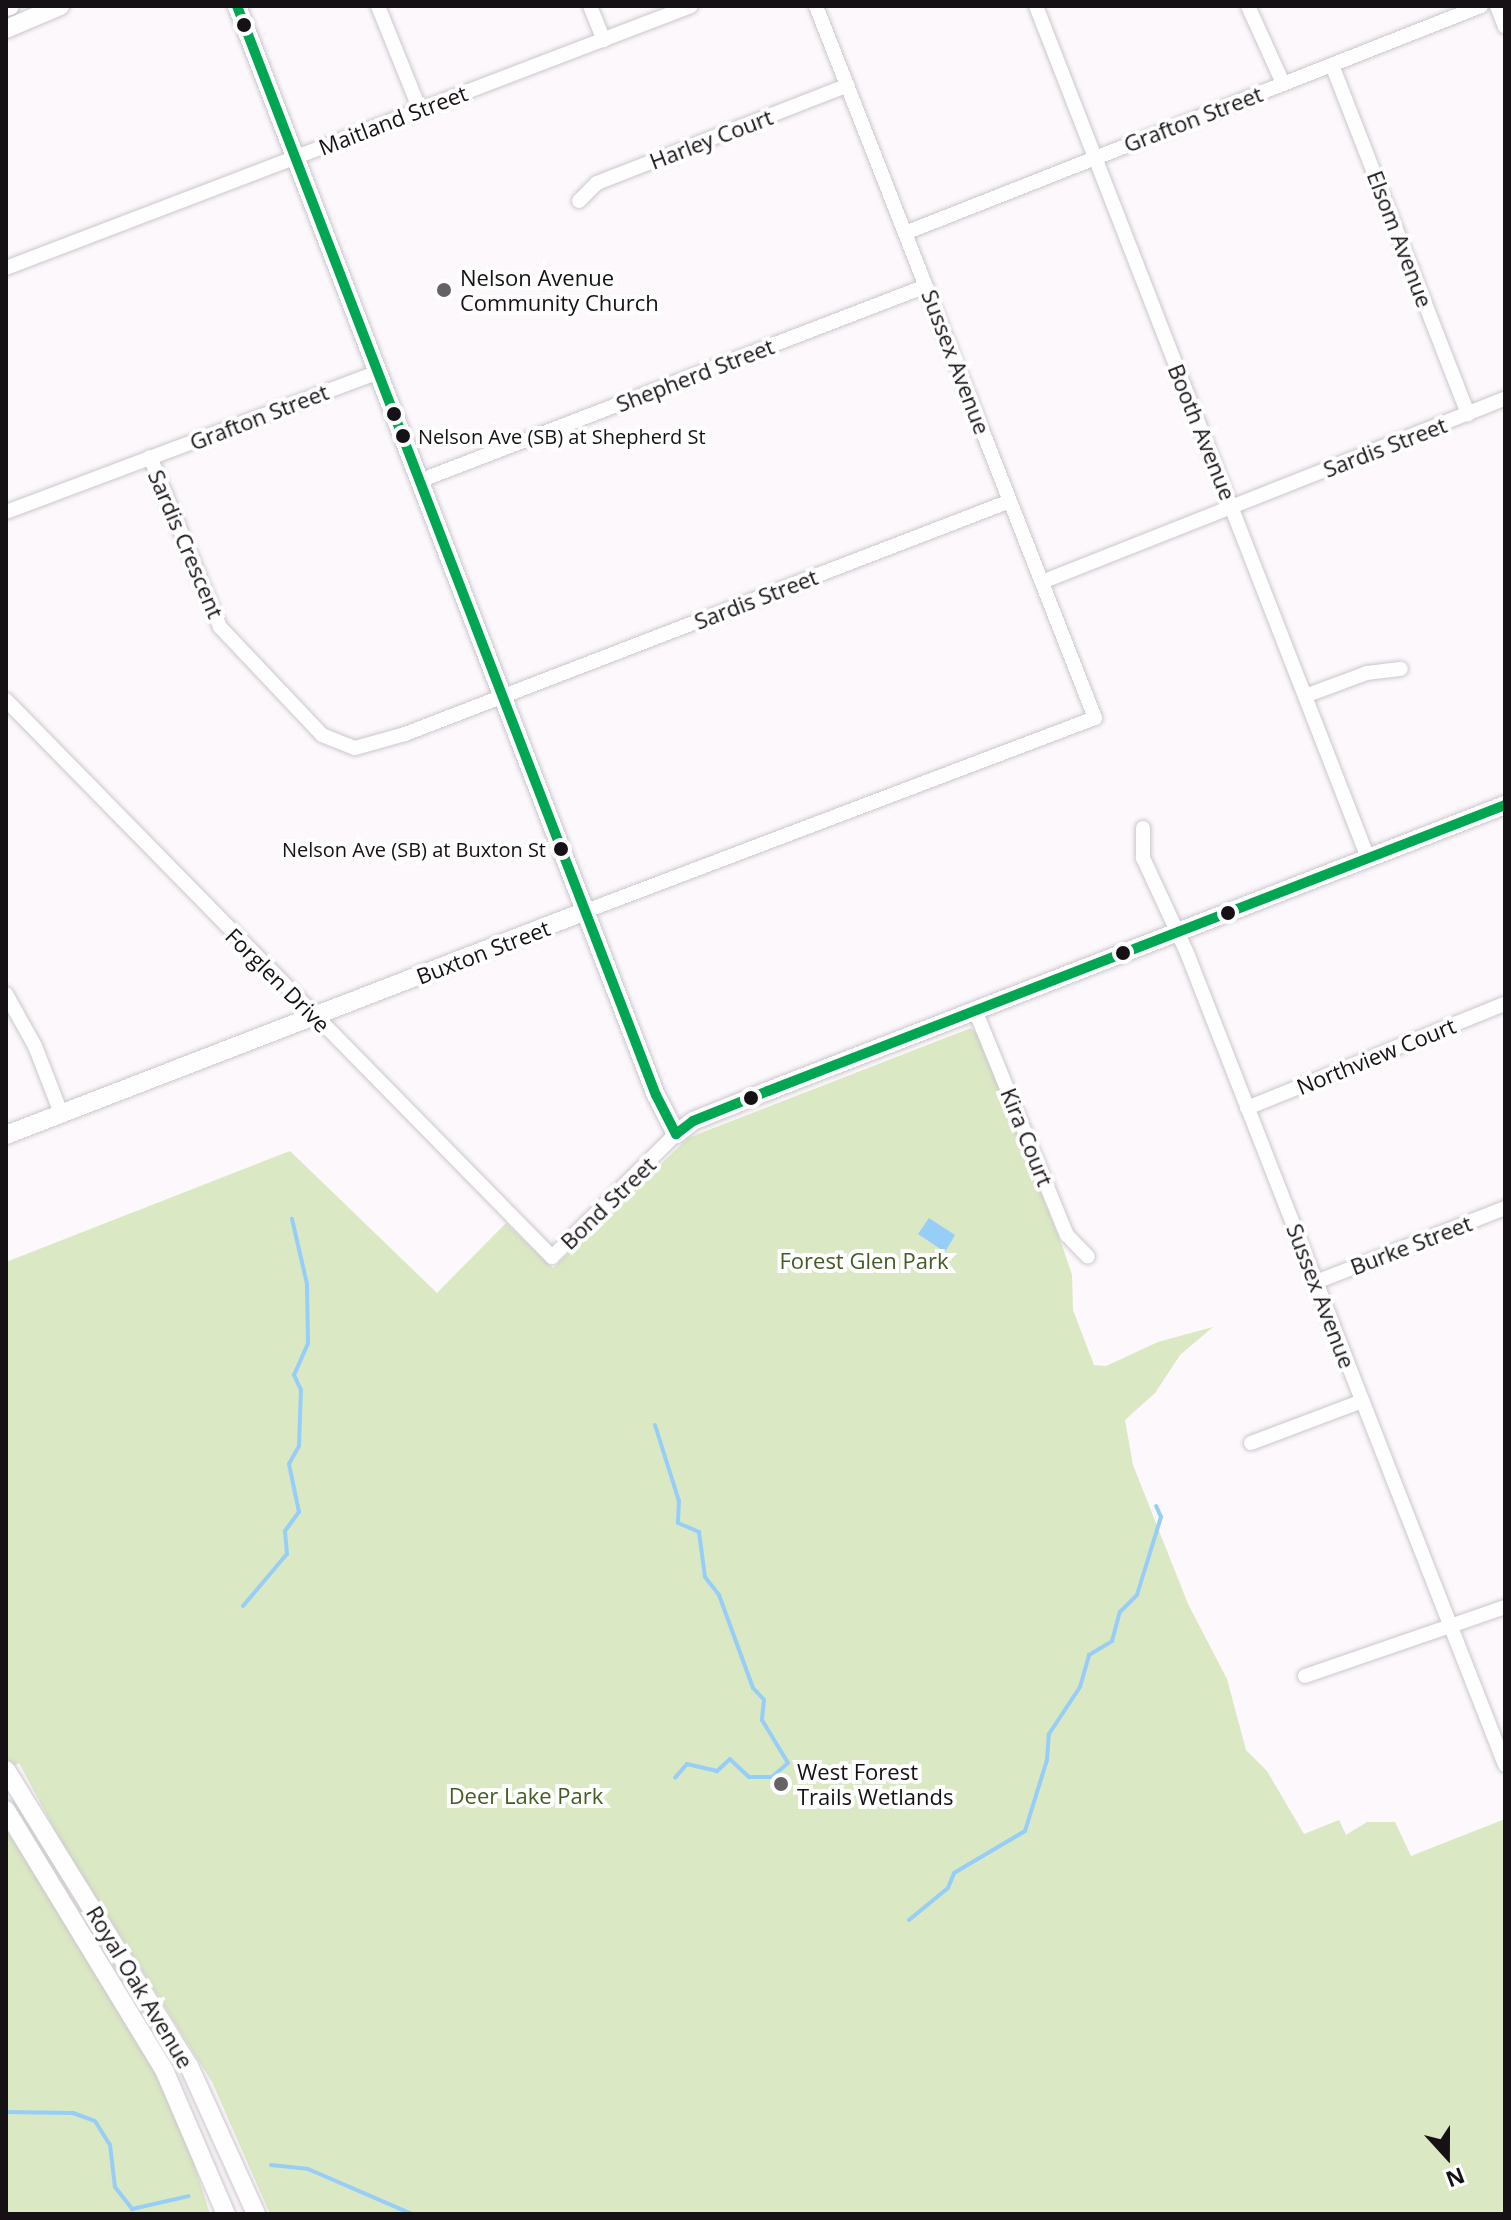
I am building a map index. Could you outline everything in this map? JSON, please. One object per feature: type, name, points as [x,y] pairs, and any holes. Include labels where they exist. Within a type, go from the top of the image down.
[{"type":"street","points":[[6,29],[60,6]]},
{"type":"street","points":[[237,6],[502,697],[676,1134]]},
{"type":"street","points":[[378,6],[420,110]]},
{"type":"street","points":[[590,6],[604,40]]},
{"type":"street","name":"Maitland Street","points":[[6,268],[691,6]]},
{"type":"street","name":"Sussex Avenue","points":[[816,6],[1095,718]]},
{"type":"street","name":"Booth Avenue","points":[[1036,6],[1368,858]]},
{"type":"street","points":[[1248,6],[1283,83]]},
{"type":"street","name":"Grafton Street","points":[[905,233],[1481,6]]},
{"type":"street","points":[[1497,6],[1505,27]]},
{"type":"street","name":"Elsom Avenue","points":[[1332,65],[1468,414]]},
{"type":"street","name":"Harley Court","points":[[579,201],[597,183],[848,85]]},
{"type":"street","name":"Shepherd Street","points":[[419,481],[926,286]]},
{"type":"street","name":"Grafton Street","points":[[6,512],[378,372]]},
{"type":"street","name":"Sardis Street","points":[[1042,582],[1505,399]]},
{"type":"street","name":"Sardis Crescent","points":[[150,457],[220,627],[256,670],[330,741],[346,747],[375,745],[502,697]]},
{"type":"street","name":"Sardis Street","points":[[502,697],[1010,501]]},
{"type":"street","points":[[1305,696],[1367,673],[1401,669]]},
{"type":"street","name":"Forglen Drive","points":[[6,700],[313,1017],[552,1257]]},
{"type":"street","name":"Buxton Street","points":[[6,1135],[1095,718]]},
{"type":"street","name":"Bond Street","points":[[552,1257],[676,1134],[693,1121],[1505,805]]},
{"type":"street","name":"Sussex Avenue","points":[[1143,828],[1143,858],[1247,1108],[1505,1765]]},
{"type":"street","points":[[6,994],[35,1046],[61,1113]]},
{"type":"street","name":"Northview Court","points":[[1247,1108],[1505,1004]]},
{"type":"street","name":"Kira Court","points":[[975,1010],[1067,1235],[1088,1257]]},
{"type":"street","name":"Burke Street","points":[[1316,1282],[1505,1208]]},
{"type":"street","points":[[1251,1443],[1362,1401]]},
{"type":"street","points":[[1305,1676],[1505,1607]]},
{"type":"street","name":"Royal Oak Avenue","points":[[6,1770],[189,2066],[256,2214]]},
{"type":"street","name":"Royal Oak Avenue","points":[[6,1810],[165,2072],[226,2214]]},
{"type":"green space","name":"Deer Lake Park","points":[[971,1028],[978,1035],[1063,1248],[1072,1275],[1073,1310],[1094,1365],[1106,1366],[1158,1342],[1213,1327],[1180,1355],[1155,1393],[1125,1420],[1133,1465],[1188,1604],[1227,1679],[1246,1750],[1267,1771],[1304,1834],[1339,1820],[1346,1835],[1367,1822],[1395,1822],[1411,1856],[1505,1819],[1505,2214],[270,2214],[212,2082],[58,1836],[19,1763],[6,1771],[6,1262],[290,1151],[437,1293],[506,1223],[553,1268],[688,1138]]},
{"type":"green space","points":[[6,1827],[146,2055],[180,2120],[210,2214],[6,2214]]},
{"type":"water","points":[[929,1218],[955,1235],[945,1252],[918,1234]]},
{"type":"waterway","points":[[243,1606],[287,1554],[285,1531],[299,1512],[289,1464],[299,1446],[301,1390],[294,1375],[308,1343],[307,1284],[292,1219]]},
{"type":"waterway","points":[[655,1425],[679,1501],[678,1523],[699,1532],[705,1577],[719,1595],[753,1688],[764,1700],[762,1720],[788,1763],[772,1777],[749,1777],[730,1759],[717,1771],[687,1764],[675,1778]]},
{"type":"waterway","points":[[909,1920],[948,1888],[954,1873],[1025,1831],[1047,1760],[1049,1734],[1080,1687],[1089,1655],[1112,1641],[1120,1612],[1137,1595],[1161,1517],[1156,1506]]},
{"type":"waterway","points":[[6,2112],[73,2113],[95,2121],[110,2145],[115,2187],[132,2209],[189,2196]]},
{"type":"waterway","points":[[271,2165],[308,2169],[412,2214]]},
{"type":"transit line","points":[[237,6],[656,1095],[676,1134]]},
{"type":"transit line","points":[[676,1134],[693,1121],[768,1091],[1505,805]]},
{"type":"place","name":"Nelson Avenue Community Church","points":[[444,290]]},
{"type":"place","name":"Nelson Ave (SB) at Shepherd St","points":[[403,436]]},
{"type":"place","name":"Nelson Ave (SB) at Buxton St","points":[[561,849]]},
{"type":"place","name":"West Forest Trails Wetlands","points":[[781,1784]]},
{"type":"park label","name":"Forest Glen Park","points":[[864,1261]]}]
